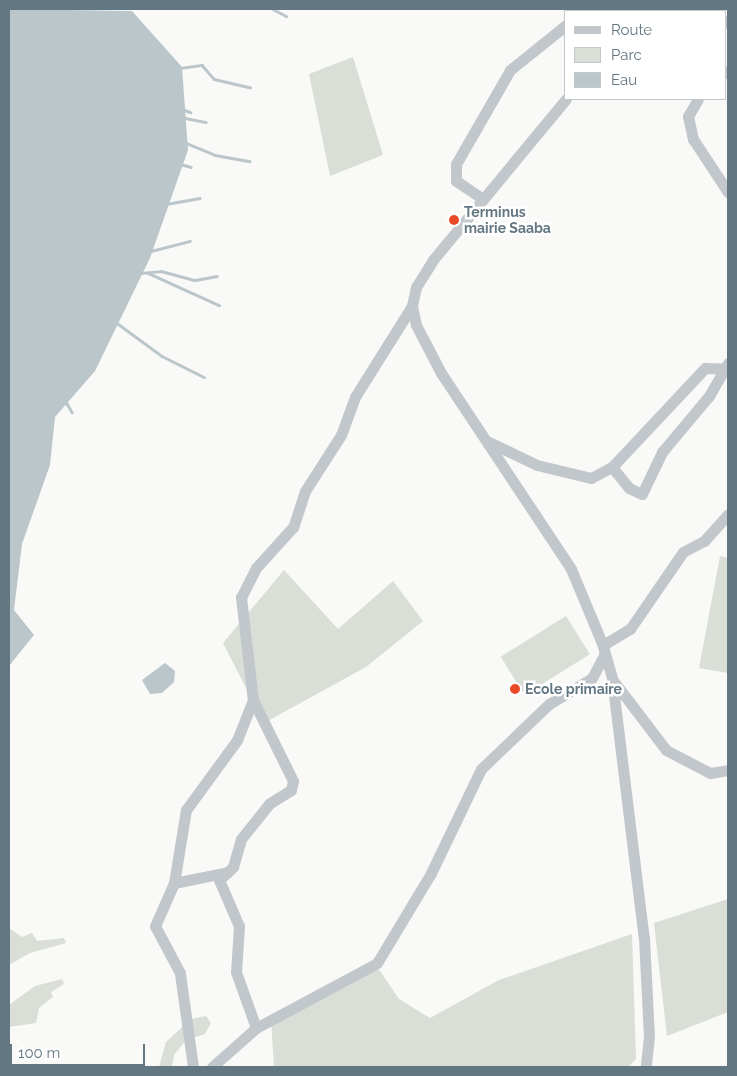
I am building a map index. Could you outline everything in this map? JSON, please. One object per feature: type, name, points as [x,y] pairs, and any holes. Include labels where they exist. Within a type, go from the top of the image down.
[{"type":"street","points":[[483,199],[456,181],[456,164],[510,70],[564,27]]},
{"type":"street","points":[[174,883],[190,878],[214,878],[228,872],[241,839],[269,804],[292,786],[289,767],[253,700],[241,604],[244,590],[293,527],[305,491],[341,435],[355,397],[412,306],[416,287],[433,260],[565,100]]},
{"type":"street","points":[[697,100],[688,116],[693,139],[728,192]]},
{"type":"street","points":[[412,306],[416,325],[431,354],[571,569],[604,650],[612,679],[644,938],[649,1028],[646,1067]]},
{"type":"street","points":[[488,441],[537,465],[591,478],[612,467],[705,368],[727,366]]},
{"type":"street","points":[[612,467],[629,488],[637,493],[646,491],[662,452],[709,396],[727,366]]},
{"type":"street","points":[[212,1067],[256,1028],[377,963],[431,873],[486,762],[549,704],[592,678],[604,650],[630,628],[683,552],[704,542],[728,514]]},
{"type":"street","points":[[612,679],[666,750],[697,768],[726,773]]},
{"type":"street","points":[[193,1067],[180,973],[155,928],[174,883],[178,868],[186,810],[240,734],[253,700]]},
{"type":"street","points":[[178,868],[190,878]]},
{"type":"street","points":[[214,878],[239,926],[236,972],[256,1028]]},
{"type":"green space","points":[[353,57],[383,155],[330,176],[309,74]]},
{"type":"green space","points":[[720,556],[728,558],[728,673],[699,668]]},
{"type":"green space","points":[[284,570],[338,629],[393,581],[423,621],[366,667],[264,723],[223,643]]},
{"type":"green space","points":[[566,616],[590,654],[525,695],[501,657]]},
{"type":"green space","points":[[728,899],[728,1012],[667,1036],[654,923]]},
{"type":"green space","points":[[9,928],[22,937],[32,933],[37,941],[64,938],[66,943],[30,953],[9,965]]},
{"type":"green space","points":[[632,934],[636,1059],[628,1067],[274,1067],[271,1019],[374,962],[399,999],[430,1018],[499,980]]},
{"type":"green space","points":[[62,979],[64,984],[51,992],[53,997],[39,1008],[36,1023],[9,1027],[9,1005],[35,986]]},
{"type":"green space","points":[[206,1016],[211,1023],[205,1034],[186,1040],[174,1055],[172,1067],[159,1067],[166,1042],[191,1019]]},
{"type":"water","points":[[9,9],[132,11],[182,67],[188,150],[150,258],[95,371],[55,417],[50,465],[22,544],[14,610],[34,635],[9,666]]},
{"type":"water","points":[[165,663],[175,671],[174,682],[162,693],[150,694],[142,680]]},
{"type":"waterway","points":[[273,9],[286,16]]},
{"type":"waterway","points":[[180,68],[202,65],[214,79],[250,87]]},
{"type":"waterway","points":[[182,109],[190,112]]},
{"type":"waterway","points":[[185,118],[206,122]]},
{"type":"waterway","points":[[186,143],[215,155],[249,161]]},
{"type":"waterway","points":[[180,164],[191,167]]},
{"type":"waterway","points":[[166,204],[199,198]]},
{"type":"waterway","points":[[151,251],[190,241]]},
{"type":"waterway","points":[[140,273],[161,271],[195,280],[217,276]]},
{"type":"waterway","points":[[148,273],[219,305]]},
{"type":"waterway","points":[[117,323],[162,356],[204,377]]},
{"type":"waterway","points":[[65,400],[72,412]]},
{"type":"place","name":"Terminus mairie Saaba","points":[[454,220]]},
{"type":"place","name":"Ecole primaire","points":[[515,689]]}]
